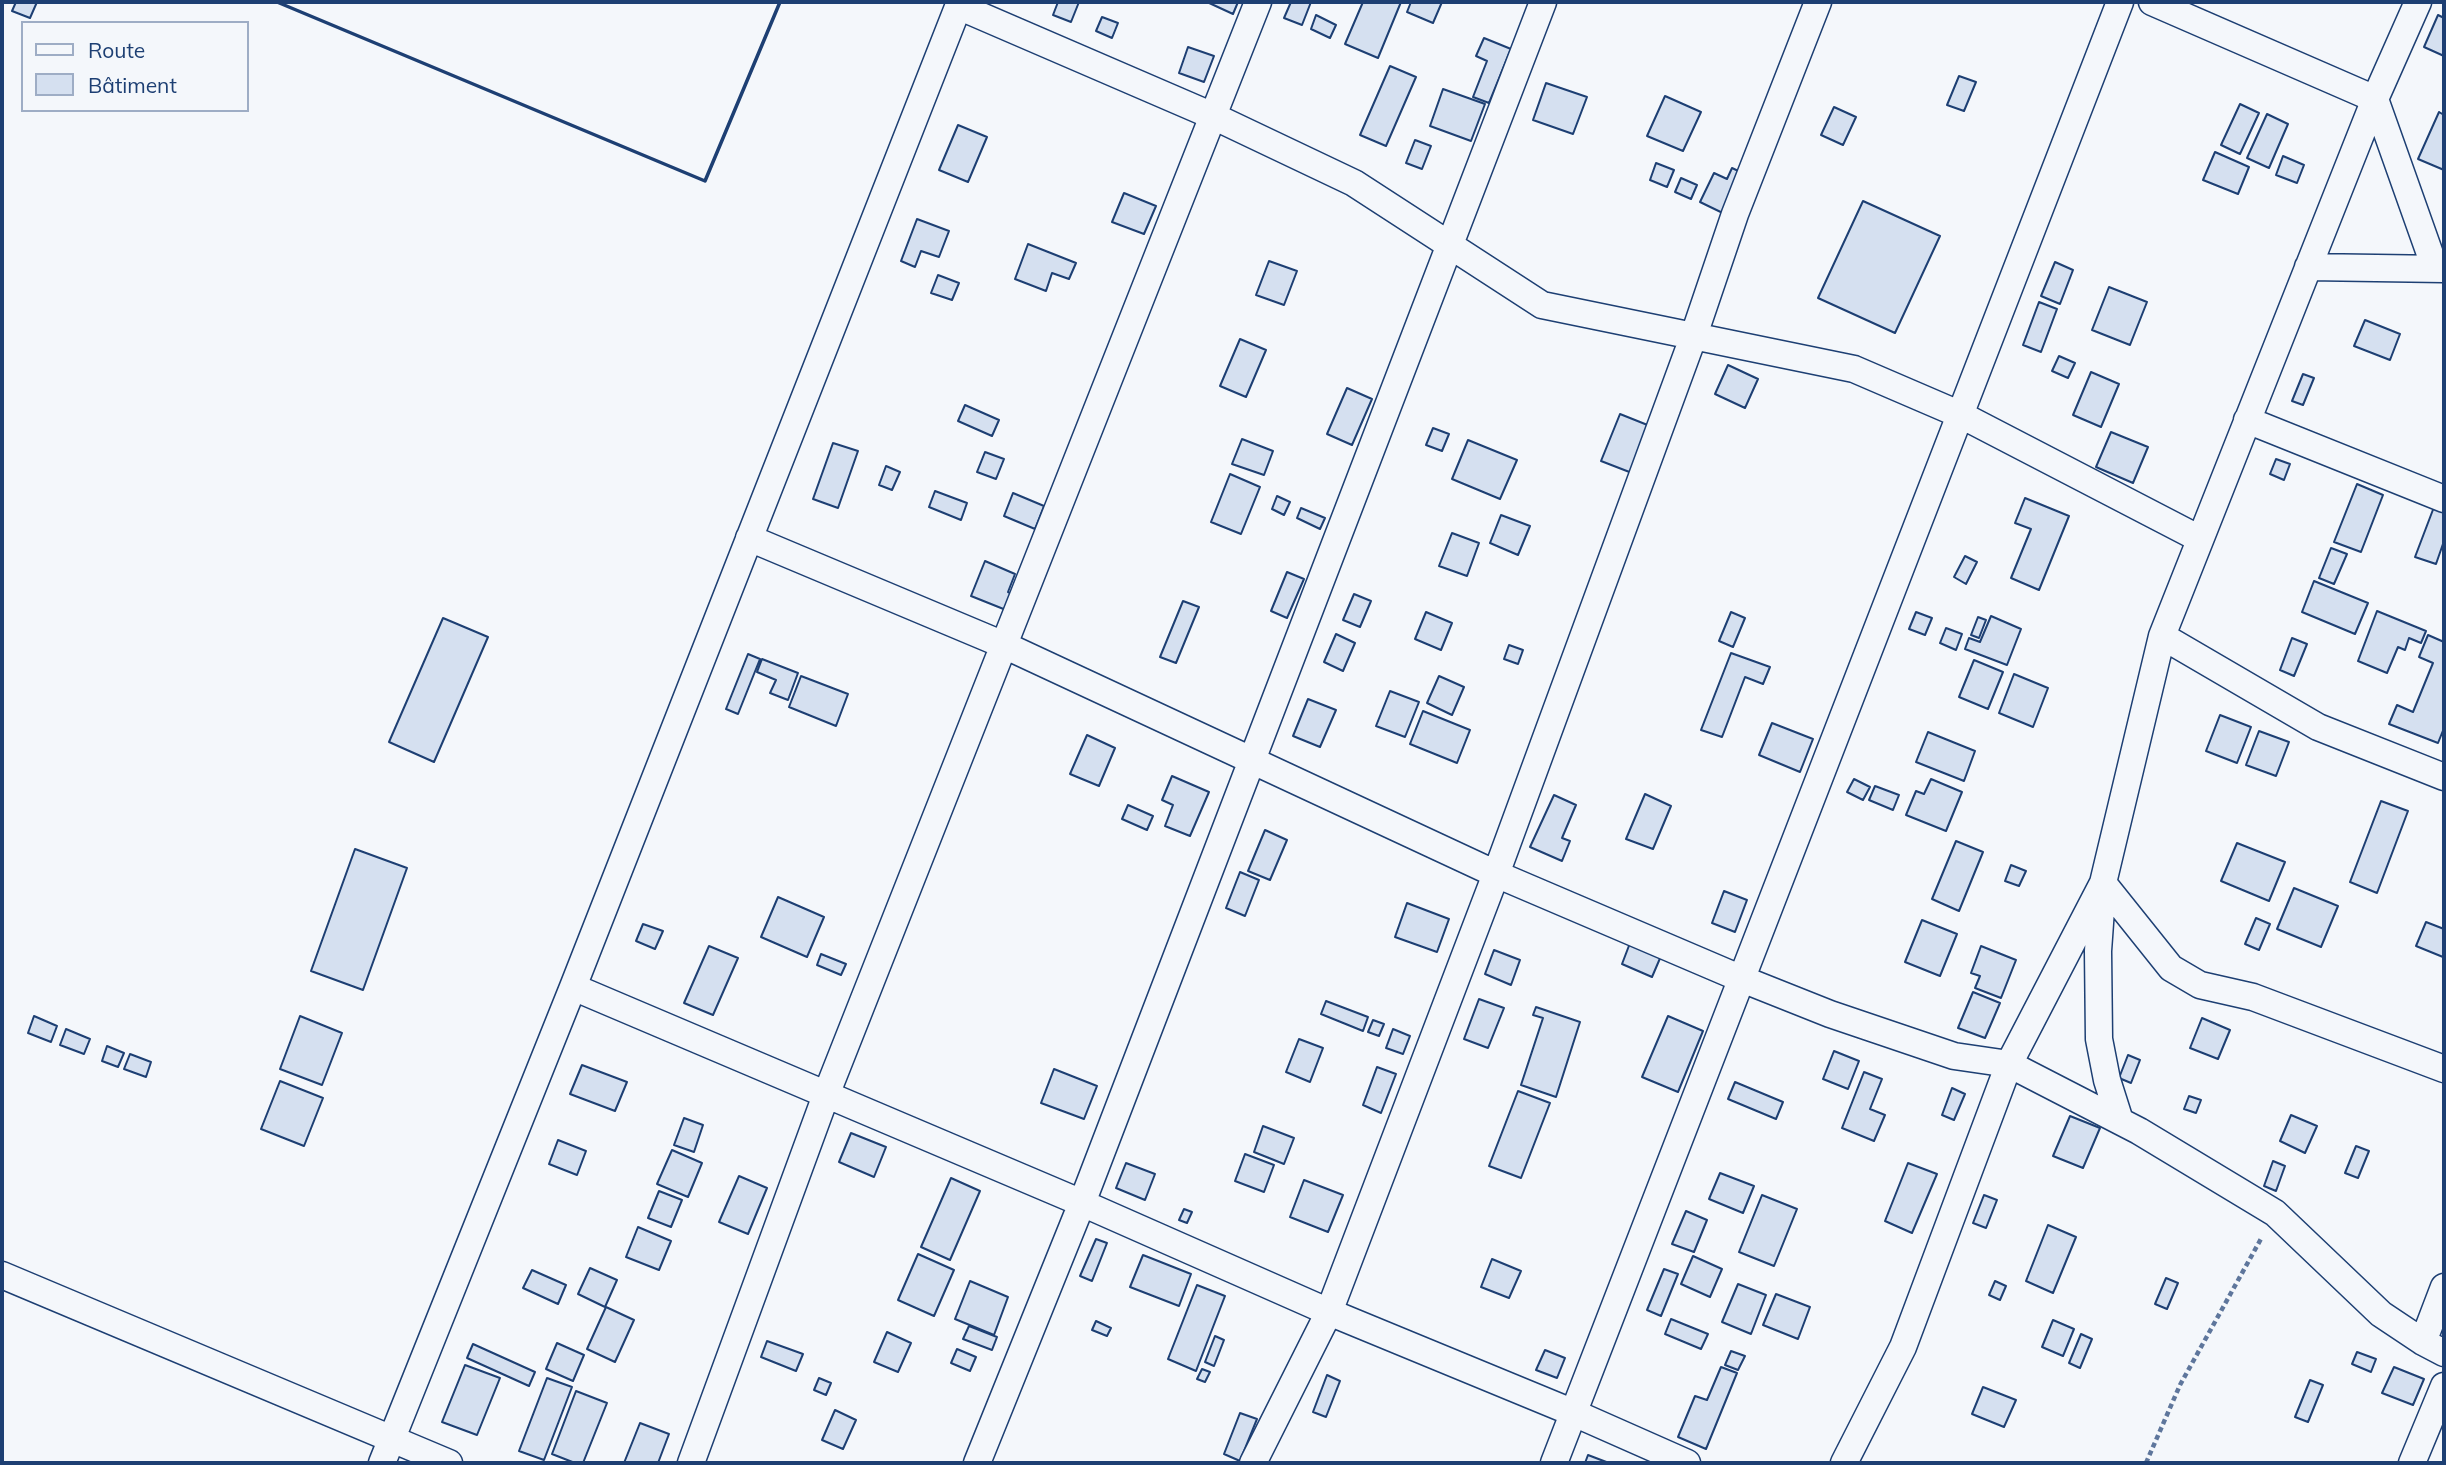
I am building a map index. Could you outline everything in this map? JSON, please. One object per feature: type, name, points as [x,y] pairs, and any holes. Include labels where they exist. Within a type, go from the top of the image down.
[{"type":"street","points":[[691,1463],[826,1095],[1258,2]]},
{"type":"street","points":[[977,1463],[1082,1203],[1544,2]]},
{"type":"street","points":[[1253,1463],[1329,1312],[1496,874],[1694,335],[1735,214],[1818,2]]},
{"type":"street","points":[[1554,1463],[2120,2]]},
{"type":"street","points":[[2152,2],[2375,99],[2441,268],[2308,267]]},
{"type":"street","points":[[2120,1121],[2107,1080],[2099,1039],[2098,951],[2103,883],[2162,636],[2375,99],[2418,2]]},
{"type":"street","points":[[382,1463],[573,987],[959,4],[1213,116],[1354,183],[1542,305],[1854,369],[1961,415],[2200,539]]},
{"type":"street","points":[[2248,420],[2444,499]]},
{"type":"street","points":[[749,538],[1004,645],[1496,874],[1742,979],[1830,1014],[1954,1056],[2009,1064],[2120,1121],[2275,1213],[2381,1314],[2434,1348],[2444,1287]]},
{"type":"street","points":[[2162,636],[2318,727],[2444,778]]},
{"type":"street","points":[[1844,1463],[1903,1348],[2009,1064],[2103,883]]},
{"type":"street","points":[[2103,883],[2171,968],[2200,985],[2253,997],[2444,1069]]},
{"type":"street","points":[[573,987],[1687,1463]]},
{"type":"street","points":[[2,1275],[449,1463]]},
{"type":"street","points":[[2412,1463],[2444,1386]]},
{"type":"path","points":[[2146,1463],[2180,1385],[2275,1213]]},
{"type":"building","points":[[16,2],[37,2],[30,18],[12,11]]},
{"type":"building","points":[[1058,2],[1079,2],[1071,22],[1053,15]]},
{"type":"building","points":[[1207,2],[1238,2],[1233,14]]},
{"type":"building","points":[[1291,2],[1311,2],[1302,25],[1284,18]]},
{"type":"building","points":[[1363,2],[1401,2],[1378,58],[1345,44]]},
{"type":"building","points":[[1411,2],[1442,2],[1433,23],[1407,12]]},
{"type":"building","points":[[1316,15],[1336,25],[1330,38],[1311,29]]},
{"type":"building","points":[[2438,15],[2444,18],[2444,56],[2424,47]]},
{"type":"building","points":[[1102,17],[1118,23],[1112,38],[1096,31]]},
{"type":"building","points":[[1484,38],[1511,49],[1489,103],[1473,97],[1487,61],[1476,56]]},
{"type":"building","points":[[1188,47],[1214,56],[1204,82],[1179,73]]},
{"type":"building","points":[[1390,66],[1416,77],[1386,146],[1360,135]]},
{"type":"building","points":[[1959,76],[1976,82],[1964,111],[1947,105]]},
{"type":"building","points":[[1546,83],[1587,97],[1573,134],[1533,120]]},
{"type":"building","points":[[1443,89],[1485,104],[1471,141],[1430,126]]},
{"type":"building","points":[[1665,96],[1701,112],[1683,151],[1647,136]]},
{"type":"building","points":[[2240,104],[2259,113],[2240,154],[2221,145]]},
{"type":"building","points":[[1834,107],[1856,117],[1843,145],[1821,135]]},
{"type":"building","points":[[2439,112],[2444,115],[2444,170],[2418,159]]},
{"type":"building","points":[[2267,114],[2288,124],[2269,168],[2247,158]]},
{"type":"building","points":[[958,125],[987,137],[968,182],[939,170]]},
{"type":"building","points":[[1415,140],[1431,146],[1422,169],[1406,163]]},
{"type":"building","points":[[2215,152],[2249,167],[2238,194],[2203,180]]},
{"type":"building","points":[[2283,156],[2304,165],[2297,183],[2276,175]]},
{"type":"building","points":[[1656,163],[1674,170],[1667,187],[1650,180]]},
{"type":"building","points":[[1732,168],[1749,176],[1731,217],[1700,202],[1714,173],[1727,179]]},
{"type":"building","points":[[1681,178],[1697,185],[1691,199],[1675,192]]},
{"type":"building","points":[[1124,193],[1156,206],[1144,234],[1112,222]]},
{"type":"building","points":[[1863,201],[1940,236],[1895,333],[1818,298]]},
{"type":"building","points":[[917,219],[949,231],[939,257],[921,251],[915,267],[901,261]]},
{"type":"building","points":[[1028,244],[1076,263],[1069,279],[1052,273],[1046,291],[1015,279]]},
{"type":"building","points":[[1269,261],[1297,271],[1284,305],[1256,295]]},
{"type":"building","points":[[2055,262],[2073,270],[2060,304],[2041,296]]},
{"type":"building","points":[[938,275],[959,283],[952,300],[931,293]]},
{"type":"building","points":[[2109,287],[2147,302],[2130,345],[2092,330]]},
{"type":"building","points":[[2039,302],[2057,309],[2041,352],[2023,345]]},
{"type":"building","points":[[2365,320],[2400,334],[2390,360],[2354,346]]},
{"type":"building","points":[[1240,339],[1266,350],[1246,397],[1220,386]]},
{"type":"building","points":[[2059,356],[2075,363],[2068,378],[2052,371]]},
{"type":"building","points":[[1728,365],[1758,379],[1745,408],[1715,394]]},
{"type":"building","points":[[2091,372],[2119,384],[2101,427],[2073,415]]},
{"type":"building","points":[[2303,374],[2314,378],[2303,405],[2292,401]]},
{"type":"building","points":[[1347,388],[1372,399],[1352,445],[1327,434]]},
{"type":"building","points":[[965,405],[999,420],[992,436],[958,421]]},
{"type":"building","points":[[1620,414],[1650,426],[1632,473],[1601,461]]},
{"type":"building","points":[[1433,428],[1449,434],[1442,451],[1426,445]]},
{"type":"building","points":[[2111,432],[2148,447],[2133,483],[2096,467]]},
{"type":"building","points":[[1242,439],[1273,451],[1264,475],[1232,464]]},
{"type":"building","points":[[1468,440],[1517,460],[1500,499],[1452,479]]},
{"type":"building","points":[[833,443],[858,451],[838,508],[813,499]]},
{"type":"building","points":[[985,452],[1004,459],[996,479],[977,472]]},
{"type":"building","points":[[2276,459],[2290,464],[2284,480],[2270,474]]},
{"type":"building","points":[[886,466],[900,472],[892,490],[879,485]]},
{"type":"building","points":[[1230,474],[1260,487],[1241,534],[1211,522]]},
{"type":"building","points":[[2357,484],[2383,495],[2361,552],[2334,542]]},
{"type":"building","points":[[935,491],[967,503],[961,520],[929,507]]},
{"type":"building","points":[[1013,493],[1044,506],[1035,529],[1004,516]]},
{"type":"building","points":[[1277,496],[1290,502],[1284,515],[1272,509]]},
{"type":"building","points":[[2025,498],[2069,516],[2039,590],[2011,578],[2031,529],[2015,523]]},
{"type":"building","points":[[2434,507],[2444,511],[2444,541],[2436,564],[2415,557]]},
{"type":"building","points":[[1301,508],[1325,518],[1320,529],[1297,518]]},
{"type":"building","points":[[1501,515],[1530,526],[1518,555],[1490,543]]},
{"type":"building","points":[[1452,533],[1479,543],[1467,576],[1439,566]]},
{"type":"building","points":[[2331,548],[2347,554],[2334,584],[2319,578]]},
{"type":"building","points":[[1965,556],[1977,562],[1966,584],[1954,577]]},
{"type":"building","points":[[985,561],[1015,574],[1008,592],[1017,596],[1011,612],[971,596]]},
{"type":"building","points":[[1287,572],[1304,579],[1287,618],[1271,611]]},
{"type":"building","points":[[2314,581],[2368,603],[2355,634],[2302,612]]},
{"type":"building","points":[[1354,594],[1371,601],[1360,627],[1343,620]]},
{"type":"building","points":[[1183,601],[1199,607],[1176,663],[1160,657]]},
{"type":"building","points":[[2377,611],[2426,631],[2421,643],[2409,638],[2405,650],[2398,647],[2387,673],[2358,661]]},
{"type":"building","points":[[1426,612],[1452,623],[1441,650],[1415,639]]},
{"type":"building","points":[[1731,612],[1745,618],[1733,647],[1719,641]]},
{"type":"building","points":[[1916,612],[1932,618],[1925,635],[1909,629]]},
{"type":"building","points":[[1991,616],[2021,629],[2007,665],[1965,649],[1969,638],[1980,642]]},
{"type":"building","points":[[1978,617],[1986,620],[1979,638],[1971,635]]},
{"type":"building","points":[[443,618],[488,637],[434,762],[389,742]]},
{"type":"building","points":[[1946,628],[1962,634],[1956,650],[1940,643]]},
{"type":"building","points":[[1336,634],[1355,643],[1343,671],[1324,662]]},
{"type":"building","points":[[2428,635],[2444,642],[2444,728],[2438,743],[2389,724],[2397,705],[2413,712],[2433,663],[2419,657]]},
{"type":"building","points":[[2292,638],[2307,644],[2294,676],[2280,670]]},
{"type":"building","points":[[1509,645],[1523,650],[1518,664],[1504,659]]},
{"type":"building","points":[[1731,653],[1770,667],[1763,684],[1745,677],[1722,737],[1701,730]]},
{"type":"building","points":[[748,654],[760,659],[738,714],[726,709]]},
{"type":"building","points":[[762,659],[798,673],[788,700],[770,693],[776,680],[757,672]]},
{"type":"building","points":[[1974,660],[2003,672],[1988,709],[1959,697]]},
{"type":"building","points":[[2014,674],[2048,688],[2033,727],[1999,713]]},
{"type":"building","points":[[801,676],[848,694],[836,726],[789,707]]},
{"type":"building","points":[[1439,676],[1464,687],[1452,715],[1427,703]]},
{"type":"building","points":[[1390,691],[1419,702],[1405,737],[1376,726]]},
{"type":"building","points":[[1308,699],[1336,710],[1320,747],[1293,736]]},
{"type":"building","points":[[1423,711],[1470,730],[1457,763],[1410,744]]},
{"type":"building","points":[[2220,715],[2251,727],[2237,763],[2206,751]]},
{"type":"building","points":[[1772,723],[1813,739],[1800,772],[1759,755]]},
{"type":"building","points":[[2259,731],[2289,742],[2276,776],[2246,765]]},
{"type":"building","points":[[1928,732],[1975,751],[1964,781],[1916,762]]},
{"type":"building","points":[[1087,735],[1115,748],[1099,786],[1070,774]]},
{"type":"building","points":[[1172,776],[1209,792],[1190,836],[1165,826],[1173,805],[1162,800]]},
{"type":"building","points":[[1854,779],[1870,787],[1863,800],[1847,792]]},
{"type":"building","points":[[1931,779],[1962,792],[1946,831],[1906,815],[1916,791],[1924,794]]},
{"type":"building","points":[[1875,786],[1899,795],[1893,810],[1869,800]]},
{"type":"building","points":[[1645,794],[1671,806],[1653,849],[1626,839]]},
{"type":"building","points":[[1554,795],[1576,805],[1562,838],[1570,841],[1562,861],[1530,847]]},
{"type":"building","points":[[2381,801],[2408,811],[2377,893],[2350,882]]},
{"type":"building","points":[[1128,805],[1153,816],[1147,830],[1122,819]]},
{"type":"building","points":[[1265,830],[1287,840],[1270,880],[1248,871]]},
{"type":"building","points":[[1956,841],[1983,852],[1959,911],[1932,899]]},
{"type":"building","points":[[2237,843],[2285,862],[2269,901],[2221,881]]},
{"type":"building","points":[[355,849],[407,868],[363,990],[311,971]]},
{"type":"building","points":[[2011,865],[2026,871],[2019,886],[2005,881]]},
{"type":"building","points":[[1240,872],[1259,880],[1245,916],[1226,908]]},
{"type":"building","points":[[2294,888],[2338,906],[2321,947],[2277,929]]},
{"type":"building","points":[[1724,891],[1747,900],[1735,932],[1712,923]]},
{"type":"building","points":[[778,897],[824,917],[807,957],[761,937]]},
{"type":"building","points":[[1407,903],[1449,919],[1437,952],[1395,937]]},
{"type":"building","points":[[2256,918],[2270,924],[2259,950],[2245,944]]},
{"type":"building","points":[[1922,920],[1957,934],[1940,976],[1905,962]]},
{"type":"building","points":[[2426,922],[2444,929],[2443,957],[2416,946]]},
{"type":"building","points":[[643,924],[663,931],[655,949],[636,941]]},
{"type":"building","points":[[1630,943],[1661,956],[1652,977],[1622,964]]},
{"type":"building","points":[[709,946],[738,958],[713,1015],[684,1003]]},
{"type":"building","points":[[1981,946],[2016,960],[2001,998],[1975,988],[1980,976],[1971,973]]},
{"type":"building","points":[[1494,950],[1520,960],[1511,985],[1485,974]]},
{"type":"building","points":[[821,954],[846,964],[841,975],[817,965]]},
{"type":"building","points":[[1973,992],[2000,1003],[1985,1038],[1958,1028]]},
{"type":"building","points":[[1479,999],[1504,1008],[1488,1048],[1464,1039]]},
{"type":"building","points":[[1326,1001],[1368,1017],[1363,1031],[1321,1014]]},
{"type":"building","points":[[1536,1007],[1580,1022],[1556,1097],[1521,1085],[1543,1018],[1533,1015]]},
{"type":"building","points":[[34,1016],[57,1026],[51,1042],[28,1033]]},
{"type":"building","points":[[300,1016],[342,1033],[322,1085],[280,1069]]},
{"type":"building","points":[[1668,1016],[1703,1031],[1678,1092],[1642,1077]]},
{"type":"building","points":[[2202,1018],[2230,1030],[2218,1059],[2190,1048]]},
{"type":"building","points":[[1373,1020],[1384,1024],[1379,1036],[1368,1032]]},
{"type":"building","points":[[66,1029],[90,1039],[84,1054],[60,1045]]},
{"type":"building","points":[[1393,1029],[1410,1036],[1403,1054],[1386,1048]]},
{"type":"building","points":[[1299,1039],[1323,1048],[1310,1082],[1286,1072]]},
{"type":"building","points":[[107,1046],[124,1053],[118,1067],[102,1061]]},
{"type":"building","points":[[1834,1051],[1859,1061],[1848,1089],[1823,1079]]},
{"type":"building","points":[[130,1054],[151,1062],[146,1077],[124,1069]]},
{"type":"building","points":[[2128,1055],[2140,1060],[2131,1083],[2119,1078]]},
{"type":"building","points":[[582,1065],[627,1082],[615,1111],[570,1094]]},
{"type":"building","points":[[1377,1067],[1396,1074],[1381,1113],[1363,1105]]},
{"type":"building","points":[[1054,1069],[1097,1086],[1084,1119],[1041,1103]]},
{"type":"building","points":[[1864,1072],[1882,1079],[1870,1109],[1885,1115],[1874,1141],[1842,1128]]},
{"type":"building","points":[[280,1081],[323,1098],[304,1146],[261,1129]]},
{"type":"building","points":[[1735,1082],[1783,1102],[1776,1119],[1728,1099]]},
{"type":"building","points":[[1952,1088],[1965,1094],[1954,1120],[1942,1115]]},
{"type":"building","points":[[1518,1091],[1550,1103],[1521,1178],[1489,1166]]},
{"type":"building","points":[[2189,1096],[2201,1100],[2196,1113],[2184,1109]]},
{"type":"building","points":[[2291,1115],[2317,1126],[2305,1153],[2280,1141]]},
{"type":"building","points":[[2070,1116],[2100,1128],[2083,1168],[2053,1156]]},
{"type":"building","points":[[684,1118],[703,1125],[694,1152],[674,1145]]},
{"type":"building","points":[[1263,1126],[1294,1138],[1284,1164],[1254,1152]]},
{"type":"building","points":[[851,1133],[886,1147],[874,1177],[839,1162]]},
{"type":"building","points":[[558,1140],[586,1151],[577,1175],[549,1164]]},
{"type":"building","points":[[2356,1146],[2369,1151],[2358,1178],[2345,1173]]},
{"type":"building","points":[[672,1150],[702,1163],[688,1197],[657,1184]]},
{"type":"building","points":[[1245,1154],[1274,1165],[1264,1192],[1235,1181]]},
{"type":"building","points":[[2273,1161],[2285,1166],[2276,1191],[2264,1186]]},
{"type":"building","points":[[1126,1163],[1155,1174],[1145,1200],[1116,1188]]},
{"type":"building","points":[[1908,1163],[1937,1174],[1912,1233],[1885,1221]]},
{"type":"building","points":[[1720,1173],[1754,1186],[1743,1213],[1709,1199]]},
{"type":"building","points":[[739,1176],[767,1188],[748,1234],[719,1222]]},
{"type":"building","points":[[951,1178],[980,1191],[950,1260],[921,1247]]},
{"type":"building","points":[[1304,1180],[1343,1195],[1328,1232],[1290,1217]]},
{"type":"building","points":[[659,1191],[682,1200],[671,1227],[648,1218]]},
{"type":"building","points":[[1762,1195],[1797,1209],[1774,1266],[1739,1252]]},
{"type":"building","points":[[1984,1195],[1997,1200],[1986,1228],[1973,1223]]},
{"type":"building","points":[[1184,1209],[1192,1212],[1187,1223],[1179,1220]]},
{"type":"building","points":[[1686,1211],[1707,1220],[1694,1252],[1672,1244]]},
{"type":"building","points":[[2048,1225],[2076,1237],[2053,1293],[2026,1281]]},
{"type":"building","points":[[638,1227],[671,1241],[659,1270],[626,1257]]},
{"type":"building","points":[[1096,1239],[1107,1243],[1092,1281],[1080,1276]]},
{"type":"building","points":[[918,1254],[954,1270],[934,1316],[898,1300]]},
{"type":"building","points":[[1143,1255],[1191,1274],[1179,1306],[1130,1287]]},
{"type":"building","points":[[1693,1256],[1722,1269],[1710,1297],[1681,1284]]},
{"type":"building","points":[[1492,1259],[1521,1271],[1509,1298],[1481,1287]]},
{"type":"building","points":[[590,1268],[617,1280],[605,1307],[578,1294]]},
{"type":"building","points":[[1664,1269],[1678,1274],[1661,1316],[1647,1310]]},
{"type":"building","points":[[532,1270],[566,1285],[558,1304],[523,1288]]},
{"type":"building","points":[[2166,1278],[2178,1283],[2167,1309],[2155,1304]]},
{"type":"building","points":[[970,1281],[1008,1297],[994,1335],[955,1319]]},
{"type":"building","points":[[1995,1281],[2006,1286],[2000,1300],[1989,1295]]},
{"type":"building","points":[[1738,1284],[1766,1295],[1751,1334],[1722,1322]]},
{"type":"building","points":[[1197,1285],[1225,1296],[1196,1371],[1168,1359]]},
{"type":"building","points":[[1776,1294],[1810,1307],[1798,1339],[1763,1325]]},
{"type":"building","points":[[606,1307],[634,1320],[615,1362],[587,1349]]},
{"type":"building","points":[[1671,1319],[1708,1334],[1701,1349],[1665,1334]]},
{"type":"building","points":[[2053,1320],[2074,1329],[2063,1356],[2042,1347]]},
{"type":"building","points":[[1096,1321],[1111,1328],[1107,1336],[1092,1330]]},
{"type":"building","points":[[969,1326],[997,1337],[992,1350],[963,1339]]},
{"type":"building","points":[[887,1332],[911,1343],[898,1372],[874,1362]]},
{"type":"building","points":[[2081,1334],[2092,1339],[2080,1368],[2069,1363]]},
{"type":"building","points":[[1215,1336],[1224,1340],[1214,1366],[1205,1362]]},
{"type":"building","points":[[767,1341],[803,1354],[796,1371],[761,1357]]},
{"type":"building","points":[[557,1343],[584,1355],[573,1381],[546,1369]]},
{"type":"building","points":[[473,1344],[535,1372],[529,1386],[467,1358]]},
{"type":"building","points":[[957,1349],[976,1357],[970,1371],[951,1363]]},
{"type":"building","points":[[1545,1350],[1565,1358],[1557,1378],[1536,1370]]},
{"type":"building","points":[[1731,1351],[1745,1356],[1738,1370],[1725,1365]]},
{"type":"building","points":[[2357,1352],[2376,1359],[2371,1372],[2352,1364]]},
{"type":"building","points":[[465,1365],[500,1378],[477,1435],[442,1422]]},
{"type":"building","points":[[1721,1367],[1737,1373],[1706,1449],[1678,1437],[1695,1396],[1707,1400]]},
{"type":"building","points":[[2394,1367],[2424,1379],[2413,1405],[2382,1393]]},
{"type":"building","points":[[1202,1369],[1210,1372],[1205,1382],[1197,1379]]},
{"type":"building","points":[[1327,1375],[1340,1381],[1326,1417],[1313,1412]]},
{"type":"building","points":[[547,1378],[572,1387],[544,1460],[519,1451]]},
{"type":"building","points":[[819,1378],[831,1383],[826,1395],[814,1390]]},
{"type":"building","points":[[2310,1380],[2323,1385],[2308,1422],[2295,1417]]},
{"type":"building","points":[[1983,1387],[2016,1400],[2004,1427],[1972,1414]]},
{"type":"building","points":[[576,1391],[607,1403],[583,1463],[575,1463],[552,1454]]},
{"type":"building","points":[[835,1410],[856,1420],[843,1449],[822,1440]]},
{"type":"building","points":[[1240,1413],[1257,1419],[1240,1461],[1224,1454]]},
{"type":"building","points":[[640,1423],[669,1434],[658,1463],[624,1463]]},
{"type":"building","points":[[1588,1455],[1609,1463],[1585,1463]]},
{"type":"wall","points":[[277,2],[705,181],[780,2]]}]
